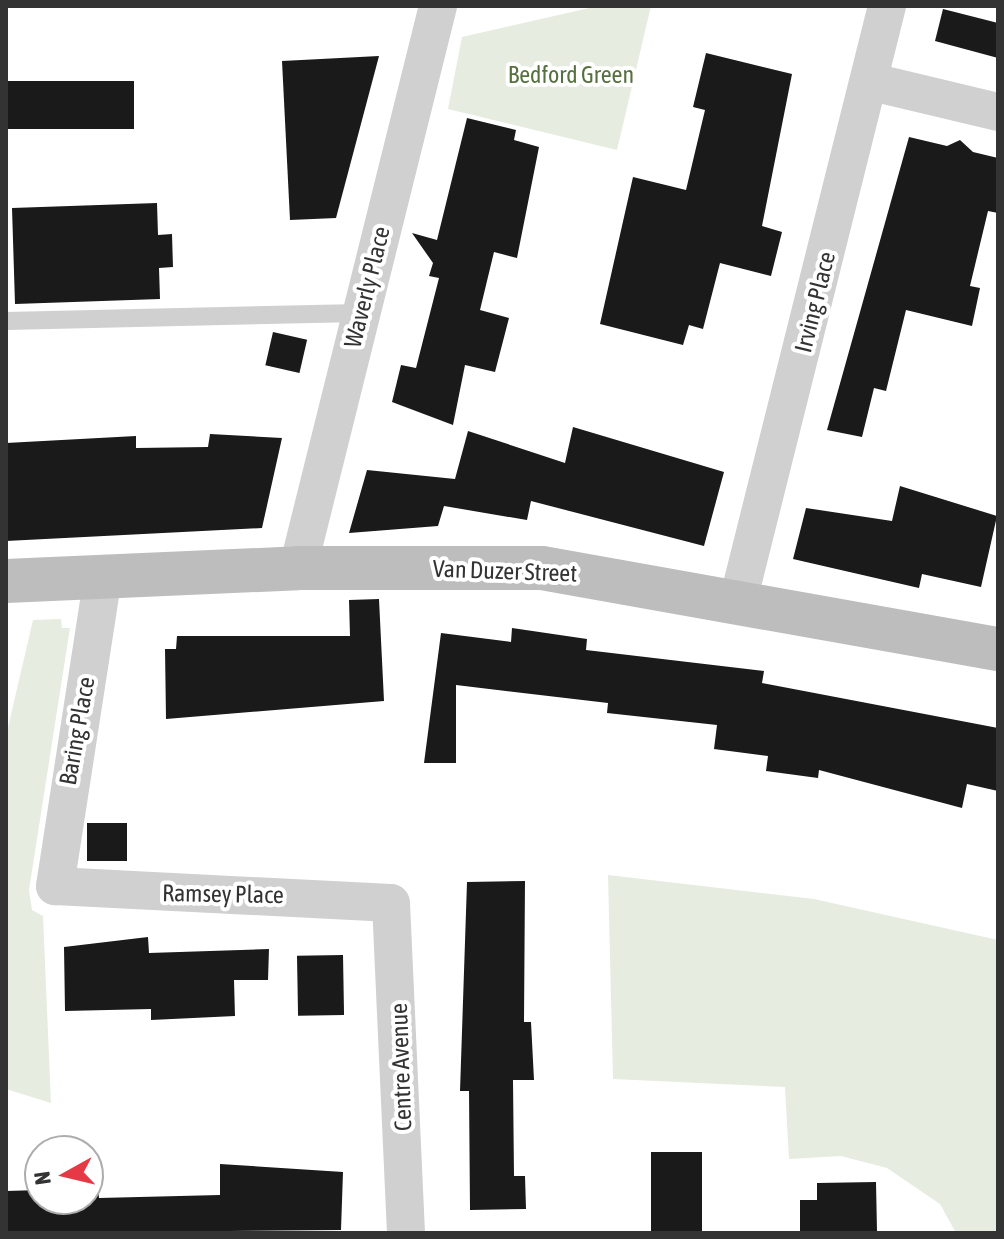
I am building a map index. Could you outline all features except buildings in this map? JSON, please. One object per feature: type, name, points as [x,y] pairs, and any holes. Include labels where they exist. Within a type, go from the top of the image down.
[{"type":"main road","name":"Van Duzer Street","points":[[6,581],[298,568],[542,568],[739,597],[998,649]]},
{"type":"street","name":"Waverly Place","points":[[298,568],[438,6]]},
{"type":"street","name":"Irving Place","points":[[739,597],[872,82],[887,6]]},
{"type":"street","points":[[872,82],[998,112]]},
{"type":"street","name":"Baring Place","points":[[55,886],[103,576]]},
{"type":"street","name":"Ramsey Place","points":[[55,886],[391,903]]},
{"type":"street","name":"Centre Avenue","points":[[391,903],[406,1233]]},
{"type":"lane","points":[[6,321],[360,313]]},
{"type":"green space","name":"Bedford Green","points":[[598,6],[651,6],[617,150],[448,109],[462,37]]},
{"type":"green space","points":[[61,619],[62,628],[70,628],[29,890],[32,910],[43,916],[51,1103],[6,1089],[6,736],[33,620]]},
{"type":"green space","points":[[608,875],[814,899],[998,940],[998,1233],[956,1233],[940,1204],[887,1168],[841,1156],[789,1159],[785,1087],[613,1079]]}]
